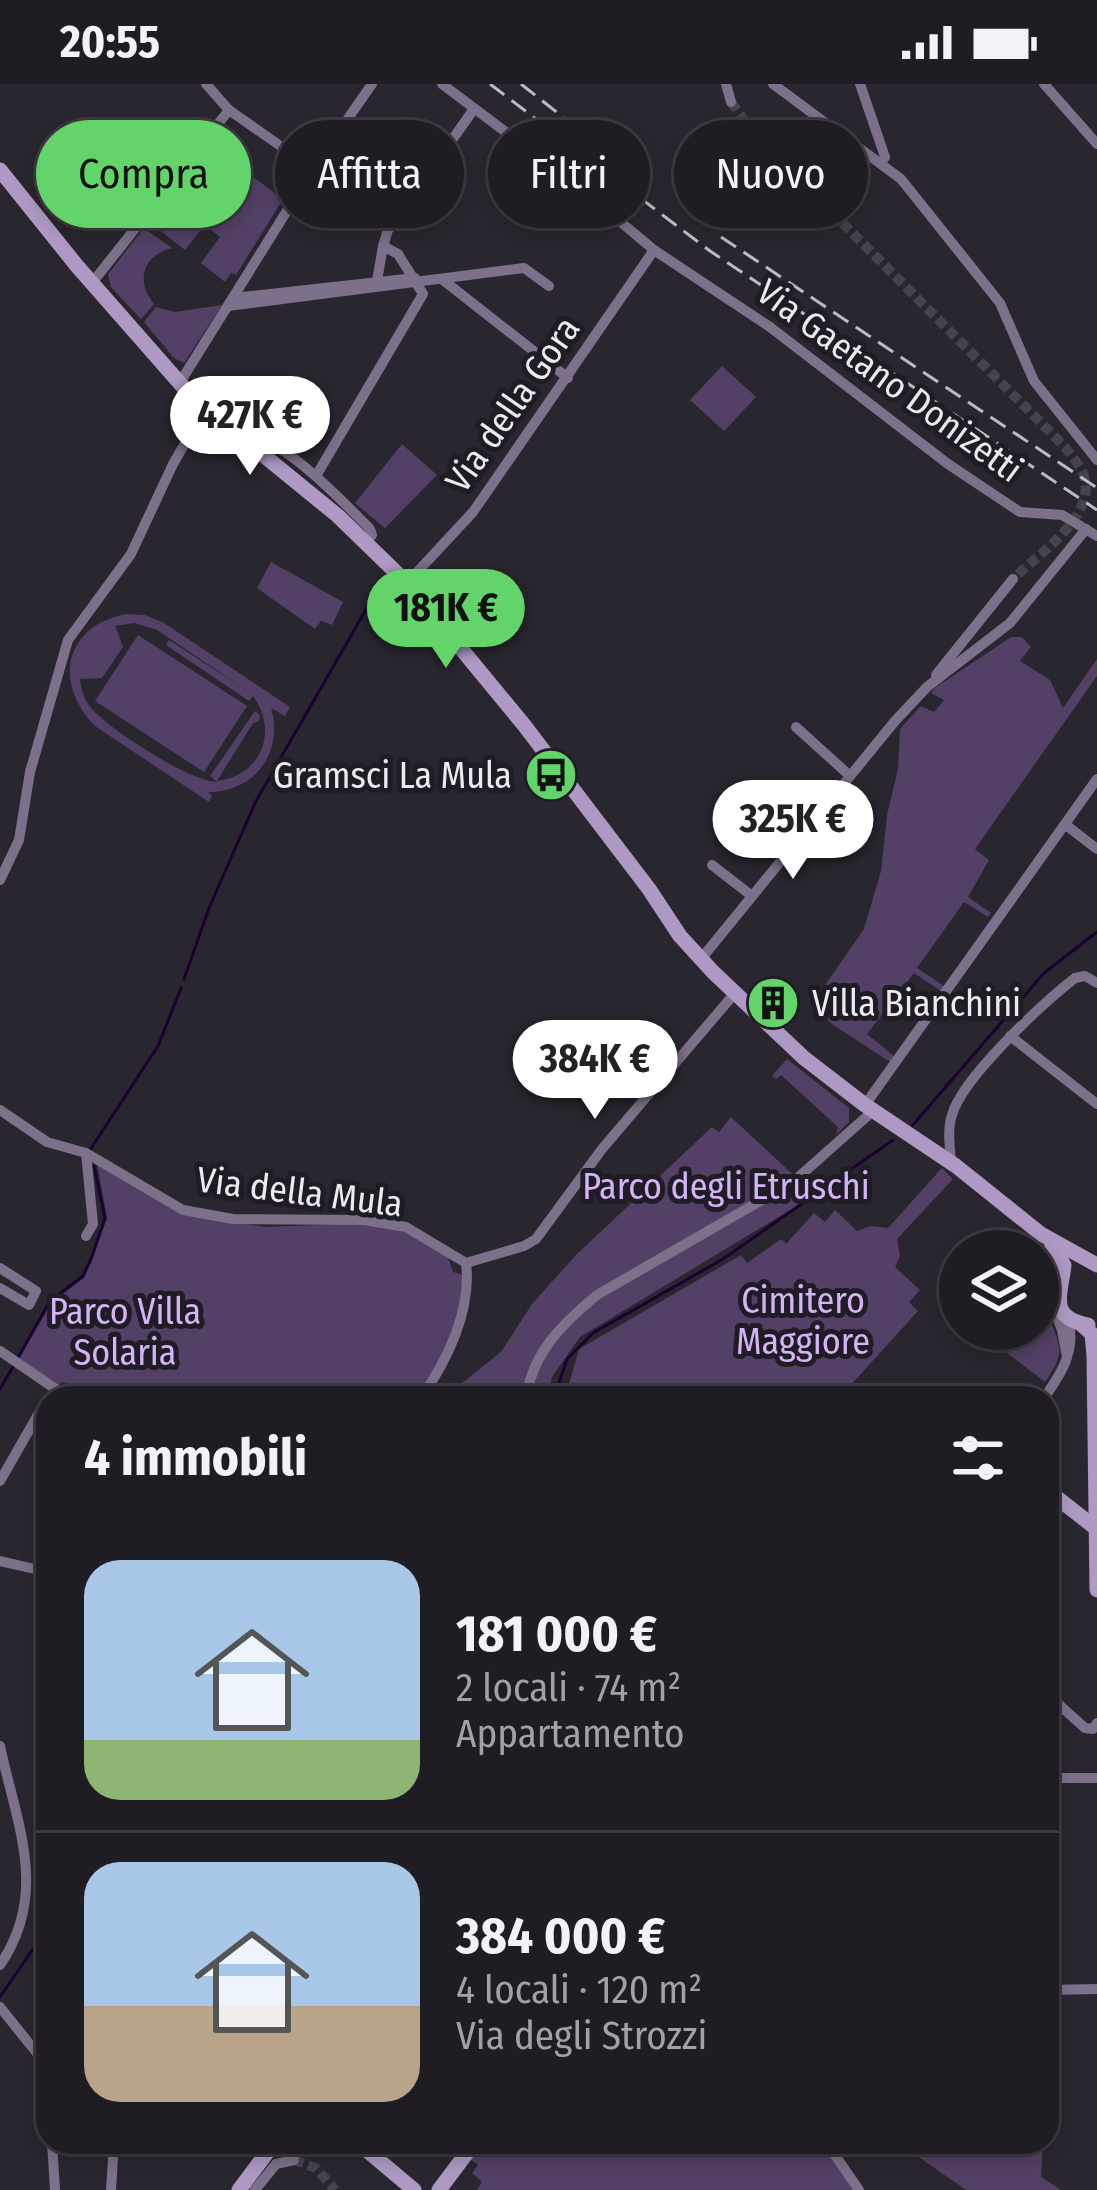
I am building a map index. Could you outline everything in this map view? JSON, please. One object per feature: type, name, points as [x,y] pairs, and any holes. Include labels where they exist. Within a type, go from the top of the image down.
[{"type":"main road","points":[[0,170],[179,384],[366,543],[407,584],[524,725],[701,959],[794,1049],[1036,1230]]},
{"type":"main road","points":[[1059,1245],[1096,1262]]},
{"type":"main road","points":[[1059,1255],[1058,1300],[1091,1331],[1094,1356],[1097,1590]]},
{"type":"main road","points":[[1062,1279],[1074,1268],[1096,1262]]},
{"type":"main road","points":[[1059,1499],[1097,1529]]},
{"type":"main road","points":[[239,2190],[261,2154]]},
{"type":"main road","points":[[371,2154],[414,2190]]},
{"type":"main road","points":[[439,2190],[466,2154]]},
{"type":"street","points":[[206,84],[230,110],[275,142]]},
{"type":"street","points":[[347,120],[372,84]]},
{"type":"street","name":"Via Gaetano Donizetti","points":[[442,84],[654,250],[770,327],[900,429],[1020,512],[1062,515],[1091,533]]},
{"type":"street","points":[[726,84],[731,101]]},
{"type":"street","points":[[773,84],[906,185],[1000,303],[1034,381],[1097,460]]},
{"type":"street","points":[[860,84],[886,157],[881,163]]},
{"type":"street","points":[[1044,84],[1097,145]]},
{"type":"street","points":[[464,123],[474,109]]},
{"type":"street","points":[[92,283],[230,110]]},
{"type":"street","points":[[179,384],[277,228]]},
{"type":"street","points":[[377,281],[390,228]]},
{"type":"street","points":[[316,476],[422,297],[419,283],[400,257],[383,246]]},
{"type":"street","name":"Via della Gora","points":[[407,584],[466,522],[654,250]]},
{"type":"street","points":[[231,302],[377,281],[419,283],[490,267],[505,270]]},
{"type":"street","points":[[231,302],[524,268],[549,286]]},
{"type":"street","points":[[443,280],[568,378]]},
{"type":"street","points":[[0,880],[19,840],[29,772],[64,652],[131,554],[172,464],[211,413]]},
{"type":"street","points":[[241,438],[257,437],[316,476],[372,531],[366,543]]},
{"type":"street","points":[[927,687],[1010,623],[1091,533]]},
{"type":"street","points":[[701,959],[1013,580]]},
{"type":"street","points":[[796,727],[849,775]]},
{"type":"street","points":[[528,1386],[550,1339],[597,1295],[807,1172],[869,1108],[1097,778]]},
{"type":"street","points":[[1066,825],[1097,849]]},
{"type":"street","points":[[712,865],[752,896]]},
{"type":"street","points":[[951,1163],[953,1109],[1010,1036],[1075,978],[1085,976],[1097,983]]},
{"type":"street","points":[[428,1386],[451,1346],[468,1276],[466,1263],[536,1238],[602,1149],[735,993]]},
{"type":"street","points":[[1010,1036],[1097,1104]]},
{"type":"street","name":"Via della Mula","points":[[0,1111],[47,1142],[86,1153],[183,1210],[250,1220],[364,1220],[406,1227],[466,1263]]},
{"type":"street","points":[[86,1153],[93,1224],[86,1236]]},
{"type":"street","points":[[0,1268],[36,1291],[29,1306],[0,1288]]},
{"type":"street","points":[[1051,1386],[1067,1357],[1071,1327],[1082,1321]]},
{"type":"street","points":[[1059,1322],[1067,1357]]},
{"type":"street","points":[[0,1351],[51,1386]]},
{"type":"street","points":[[0,1481],[36,1417]]},
{"type":"street","points":[[0,1561],[36,1569]]},
{"type":"street","points":[[1059,1705],[1085,1728],[1093,1729],[1097,1723]]},
{"type":"street","points":[[0,1746],[3,1780],[25,1844],[28,1876],[22,1913],[0,1965]]},
{"type":"street","points":[[1059,1778],[1097,1778]]},
{"type":"street","points":[[1059,1990],[1097,1989]]},
{"type":"street","points":[[0,2007],[36,2052]]},
{"type":"street","points":[[53,2154],[55,2190]]},
{"type":"street","points":[[111,2190],[113,2154]]},
{"type":"street","points":[[834,2154],[859,2190]]},
{"type":"street","points":[[255,2190],[276,2164],[294,2160]]},
{"type":"green space","points":[[251,176],[275,193],[275,212],[236,275],[231,273],[225,282],[201,263],[220,237],[209,228],[251,228]]},
{"type":"green space","points":[[144,228],[172,248],[154,256],[145,270],[145,287],[154,304],[141,319],[111,287],[108,274]]},
{"type":"green space","points":[[157,228],[203,228],[185,250]]},
{"type":"green space","points":[[222,305],[184,363],[174,358],[144,322],[156,307],[175,312]]},
{"type":"green space","points":[[722,366],[756,397],[724,431],[690,400]]},
{"type":"green space","points":[[402,444],[437,475],[385,528],[355,503]]},
{"type":"green space","points":[[271,562],[343,602],[332,625],[321,621],[315,629],[257,588]]},
{"type":"green space","points":[[126,614],[164,623],[290,707],[285,716],[271,708],[273,740],[252,777],[240,785],[208,792],[209,802],[95,726],[73,692],[70,675],[78,643],[105,620]],"holes":[[[134,623],[157,630],[249,692],[169,640],[166,645],[249,701],[253,696],[261,709],[265,737],[245,771],[217,781],[253,723],[259,721],[255,711],[210,776],[217,782],[149,752],[87,702],[80,679],[102,678],[123,647],[115,626]]]},
{"type":"green space","points":[[138,635],[247,706],[204,772],[95,701]]},
{"type":"green space","points":[[1011,637],[1022,637],[1031,647],[1020,661],[1050,680],[1063,708],[1097,659],[1097,676],[975,849],[989,860],[968,897],[991,913],[988,917],[964,902],[917,968],[944,986],[941,991],[914,973],[867,1034],[894,1056],[890,1062],[832,1024],[812,1004],[864,929],[881,871],[900,729],[921,706],[934,712],[944,700],[931,693],[935,688]]},
{"type":"green space","points":[[787,1059],[849,1108],[849,1122],[836,1135],[838,1127],[781,1075],[772,1076]]},
{"type":"green space","name":"Parco degli Etruschi","points":[[731,1117],[815,1195],[580,1337],[550,1386],[458,1386],[501,1352],[532,1304],[576,1255],[712,1127],[719,1132]]},
{"type":"green space","name":"Parco Villa Solaria","points":[[97,1163],[182,1215],[267,1227],[365,1223],[407,1231],[447,1255],[453,1272],[468,1276],[459,1322],[427,1386],[80,1386],[62,1382],[55,1386],[17,1361],[52,1302],[84,1278],[107,1218]]},
{"type":"green space","name":"Cimitero Maggiore","points":[[942,1168],[953,1179],[897,1239],[900,1256],[895,1267],[920,1290],[909,1302],[918,1311],[850,1386],[568,1386],[579,1349],[741,1255],[747,1263],[781,1239],[786,1244],[814,1213],[825,1222],[835,1210],[857,1231],[870,1226],[888,1228]]},
{"type":"green space","points":[[1003,1350],[1059,1350],[1045,1382]]},
{"type":"green space","points":[[472,2154],[830,2154],[855,2190],[477,2190],[482,2182],[472,2173],[478,2165],[469,2158]]},
{"type":"green space","points":[[914,2154],[1042,2154],[1041,2177],[1061,2190],[966,2190]]},
{"type":"waterway","points":[[184,979],[256,801],[379,587]]},
{"type":"waterway","points":[[912,1126],[1044,973],[1097,932]]},
{"type":"waterway","points":[[90,1150],[158,1046],[181,988]]},
{"type":"waterway","points":[[558,1386],[567,1359],[593,1333],[723,1259],[893,1140]]},
{"type":"waterway","points":[[19,1356],[50,1301],[83,1276],[91,1259],[105,1218],[94,1166]]},
{"type":"waterway","points":[[0,1389],[14,1365]]},
{"type":"waterway","points":[[0,1997],[36,1948]]},
{"type":"tunnel","points":[[731,102],[753,133],[1080,467],[1085,480],[1080,509],[1061,535],[1013,579]]},
{"type":"tunnel","points":[[294,2160],[316,2168],[335,2190]]},
{"type":"railway","points":[[490,84],[710,251],[1097,510]]},
{"type":"railway","points":[[521,84],[567,120]]},
{"type":"railway","points":[[721,237],[1097,488]]},
{"type":"place","name":"Gramsci La Mula","points":[[551,775]]},
{"type":"place","name":"Villa Bianchini","points":[[773,1003]]}]
